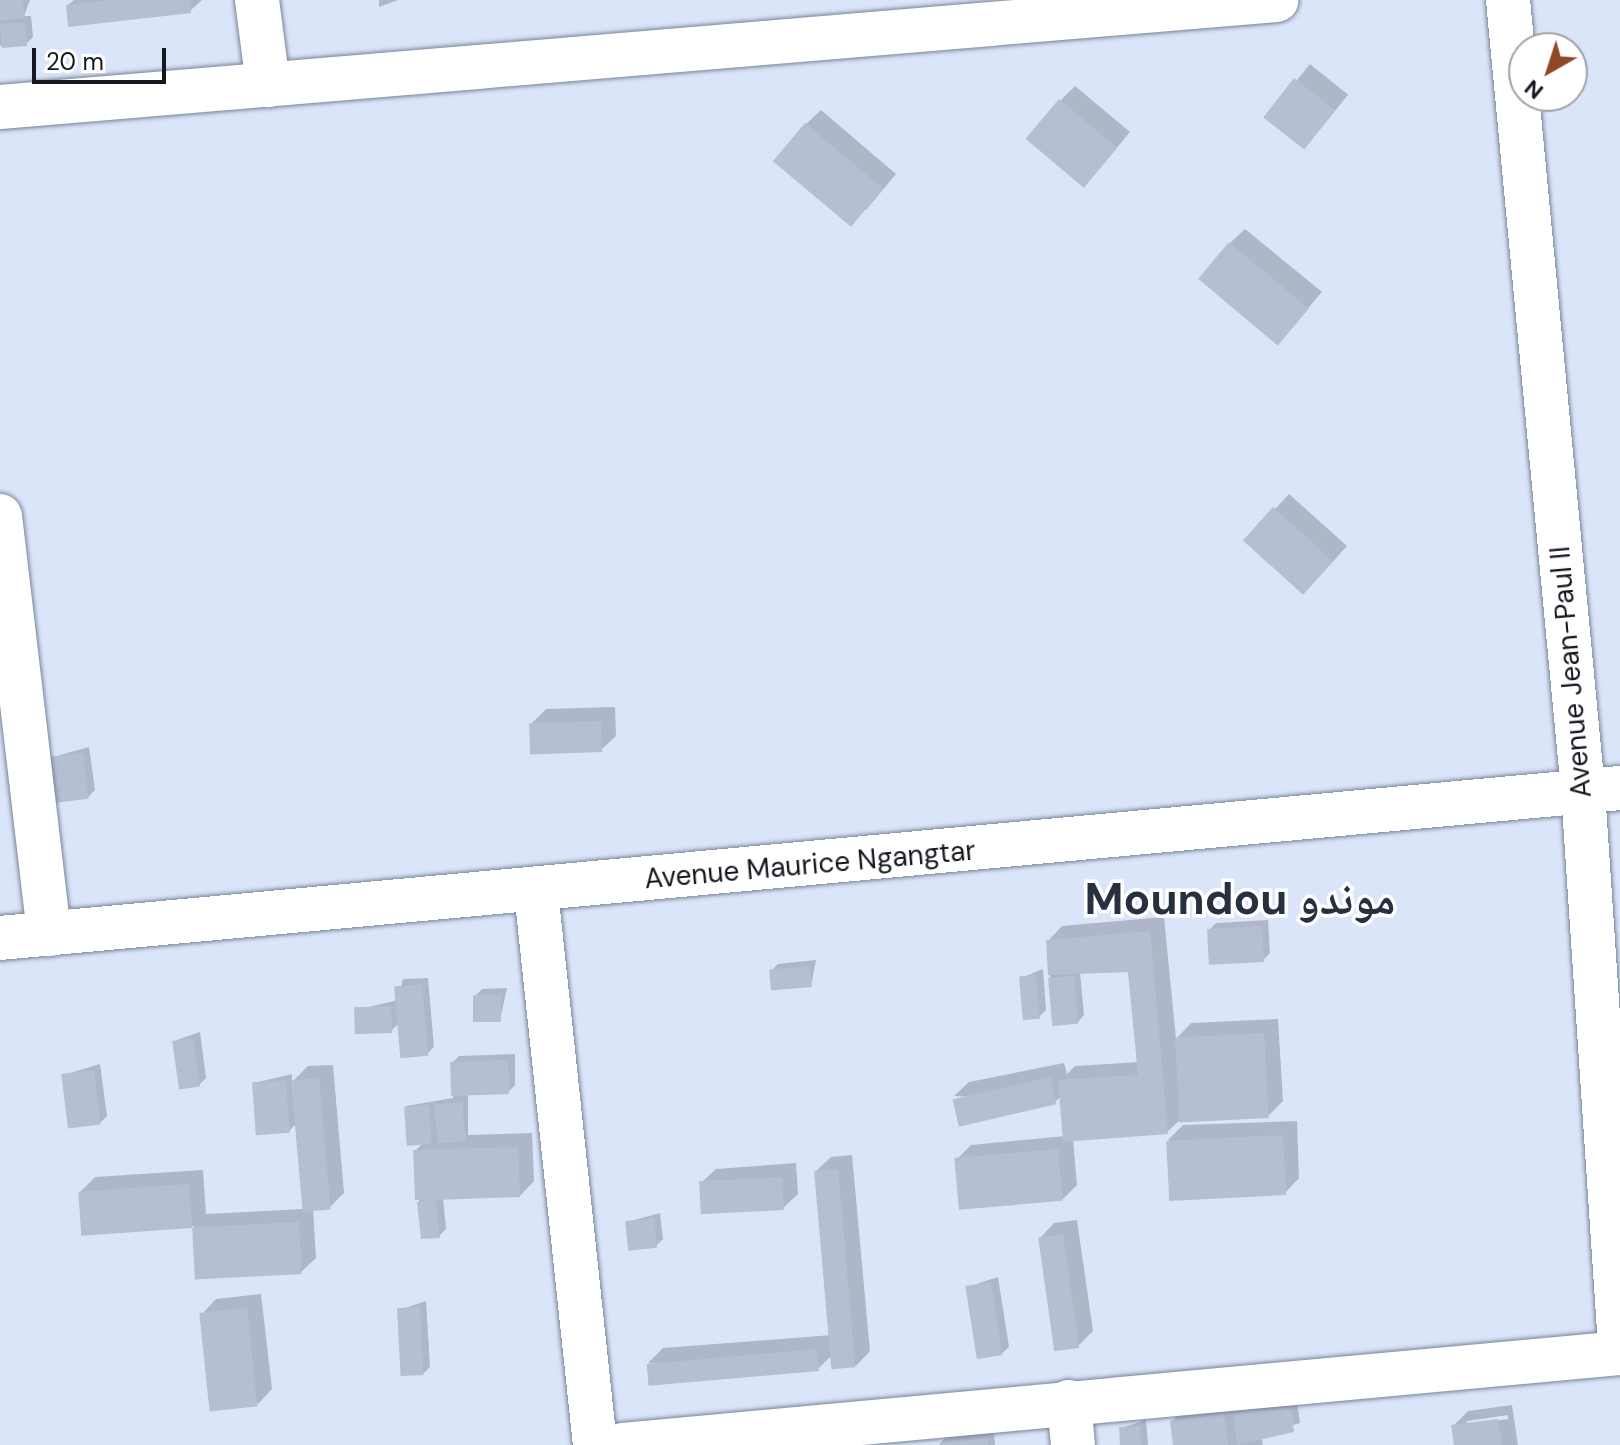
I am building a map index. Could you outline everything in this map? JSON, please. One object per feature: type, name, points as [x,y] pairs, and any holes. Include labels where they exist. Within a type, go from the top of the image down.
[{"type":"street","points":[[257,0],[268,85]]},
{"type":"street","points":[[0,107],[1277,0]]},
{"type":"street","name":"Avenue Jean-Paul II","points":[[1508,0],[1601,790],[1620,1345]]},
{"type":"street","points":[[0,516],[49,934]]},
{"type":"street","name":"Avenue Maurice Ngangtar","points":[[0,938],[536,891],[1601,790]]},
{"type":"street","points":[[536,891],[595,1445]]},
{"type":"street","points":[[623,1445],[1620,1353]]},
{"type":"street","points":[[1069,1402],[1073,1445]]},
{"type":"building","points":[[0,0],[23,0],[25,18],[0,21]]},
{"type":"building","points":[[108,0],[190,0],[191,13],[68,27],[66,5]]},
{"type":"building","points":[[25,22],[27,46],[2,48],[0,24]]},
{"type":"building","points":[[1294,78],[1335,110],[1304,149],[1263,117]]},
{"type":"building","points":[[1059,99],[1117,148],[1084,188],[1026,139]]},
{"type":"building","points":[[805,123],[883,189],[851,227],[773,161]]},
{"type":"building","points":[[1229,242],[1309,309],[1278,346],[1198,279]]},
{"type":"building","points":[[1273,507],[1333,561],[1303,595],[1243,540]]},
{"type":"building","points":[[601,721],[602,752],[530,754],[529,724]]},
{"type":"building","points":[[83,753],[89,799],[54,803],[48,757]]},
{"type":"building","points":[[1262,926],[1264,962],[1209,965],[1207,929]]},
{"type":"building","points":[[1150,931],[1168,1134],[1063,1142],[1058,1080],[1138,1075],[1128,972],[1048,975],[1046,940]]},
{"type":"building","points":[[810,966],[812,987],[771,990],[769,970]]},
{"type":"building","points":[[1036,975],[1040,1019],[1023,1020],[1019,976]]},
{"type":"building","points":[[1074,976],[1078,1024],[1052,1026],[1048,978]]},
{"type":"building","points":[[422,984],[428,1056],[400,1058],[394,986]]},
{"type":"building","points":[[473,995],[501,995],[501,1022],[473,1022]]},
{"type":"building","points":[[391,1006],[392,1033],[355,1034],[354,1007]]},
{"type":"building","points":[[1264,1033],[1268,1118],[1180,1123],[1175,1038]]},
{"type":"building","points":[[193,1038],[200,1087],[179,1089],[172,1041]]},
{"type":"building","points":[[508,1060],[509,1094],[451,1096],[450,1062]]},
{"type":"building","points":[[94,1070],[101,1125],[68,1129],[61,1074]]},
{"type":"building","points":[[1050,1077],[1056,1104],[959,1127],[953,1099]]},
{"type":"building","points":[[319,1078],[331,1209],[303,1212],[291,1080]]},
{"type":"building","points":[[286,1080],[290,1133],[256,1135],[252,1082]]},
{"type":"building","points":[[462,1102],[466,1141],[438,1144],[434,1105]]},
{"type":"building","points":[[429,1105],[432,1144],[407,1146],[404,1107]]},
{"type":"building","points":[[1283,1135],[1286,1195],[1169,1201],[1166,1141]]},
{"type":"building","points":[[518,1147],[520,1197],[436,1200],[440,1238],[421,1239],[417,1202],[430,1200],[415,1200],[413,1150]]},
{"type":"building","points":[[1058,1149],[1063,1201],[959,1210],[954,1158]]},
{"type":"building","points":[[838,1169],[855,1367],[831,1369],[814,1171]]},
{"type":"building","points":[[782,1177],[784,1210],[701,1214],[699,1181]]},
{"type":"building","points":[[189,1184],[192,1228],[81,1236],[78,1192]]},
{"type":"building","points":[[654,1218],[657,1248],[628,1251],[625,1221]]},
{"type":"building","points":[[299,1222],[302,1274],[195,1280],[192,1228]]},
{"type":"building","points":[[1063,1234],[1079,1348],[1054,1351],[1038,1237]]},
{"type":"building","points":[[991,1282],[1003,1355],[977,1359],[965,1286]]},
{"type":"building","points":[[420,1307],[424,1375],[401,1376],[397,1308]]},
{"type":"building","points":[[247,1308],[257,1406],[210,1411],[199,1313]]},
{"type":"building","points":[[817,1349],[819,1371],[649,1386],[647,1364]]},
{"type":"building","points":[[1291,1407],[1294,1432],[1237,1445],[1234,1413]]},
{"type":"building","points":[[1224,1414],[1228,1445],[1173,1445],[1170,1421]]},
{"type":"building","points":[[1498,1419],[1502,1445],[1454,1445],[1451,1425]]},
{"type":"building","points":[[1140,1426],[1141,1445],[1120,1445],[1119,1427]]},
{"type":"building","points":[[988,1438],[988,1445],[940,1445],[940,1443]]},
{"type":"district","name":"Moundou موندو","points":[[1240,899]]}]
